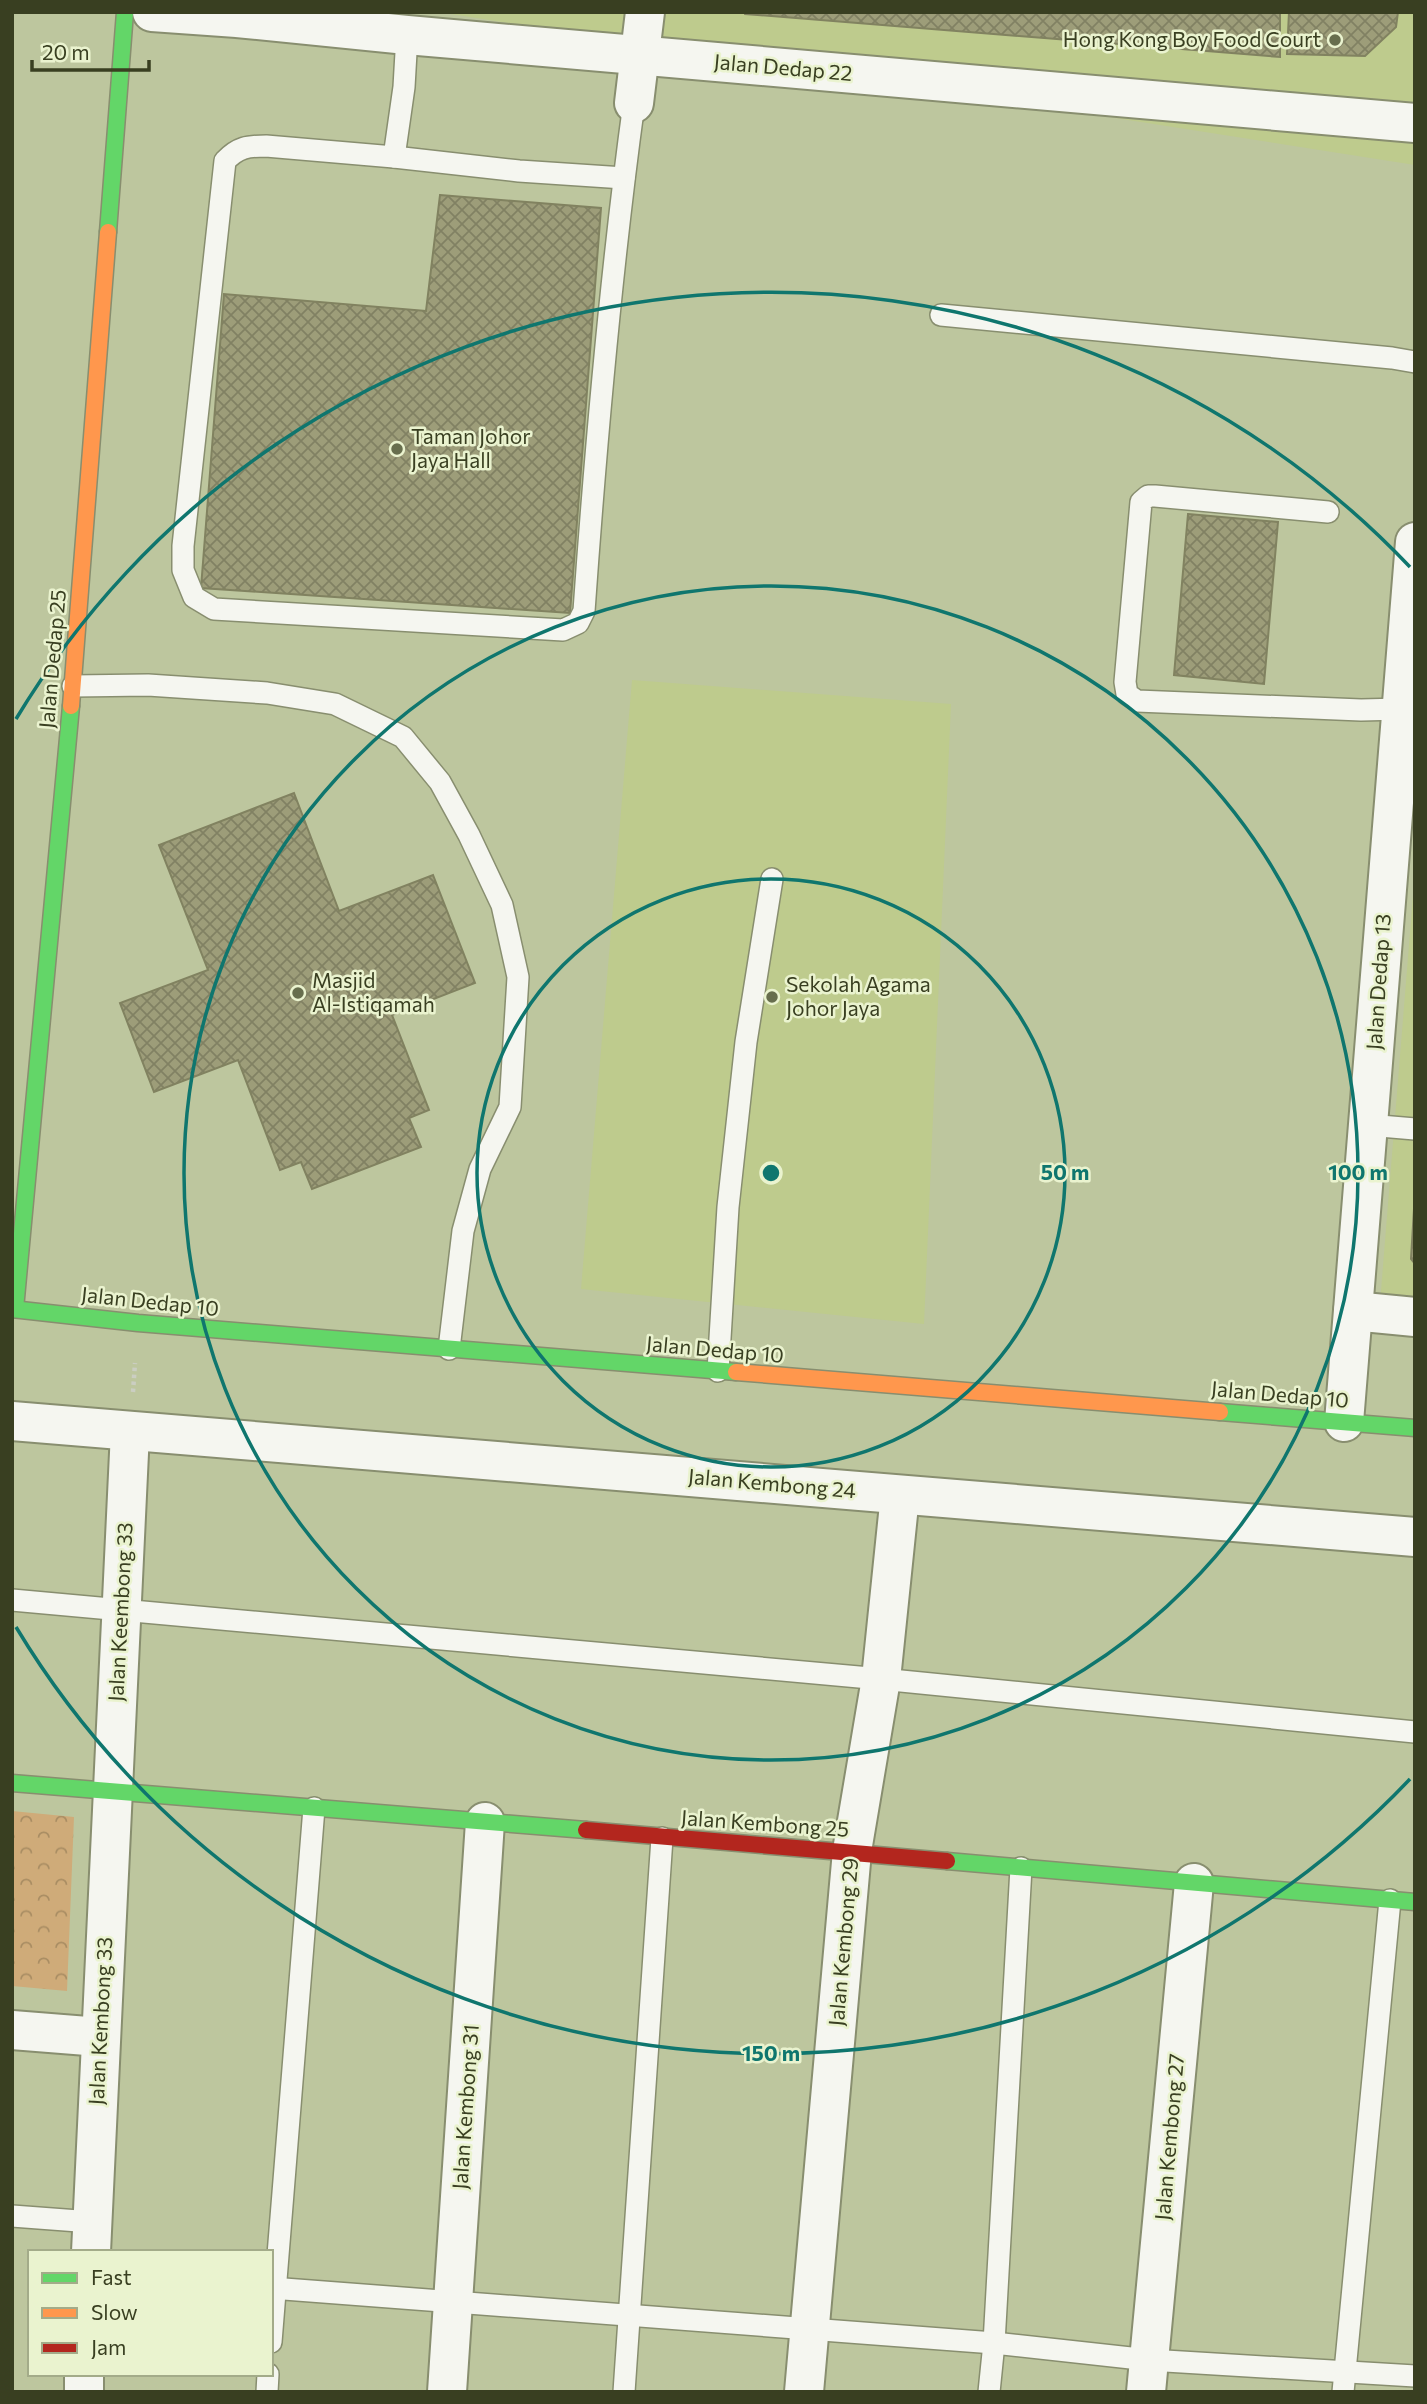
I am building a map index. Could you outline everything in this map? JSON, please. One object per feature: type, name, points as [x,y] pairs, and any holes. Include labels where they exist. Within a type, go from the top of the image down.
[{"type":"street","name":"Jalan Dedap 25","points":[[14,1309],[73,686],[125,12]]},
{"type":"street","name":"Jalan Dedap 22","points":[[152,12],[425,28],[641,56],[1415,123]]},
{"type":"street","points":[[634,103],[645,12]]},
{"type":"street","name":"Jalan Dedap 13","points":[[1345,1422],[1368,1125],[1400,906],[1401,709],[1415,542]]},
{"type":"street","name":"Jalan Dedap 10","points":[[14,1309],[138,1323],[1415,1428]]},
{"type":"street","points":[[1353,1311],[1415,1317]]},
{"type":"street","name":"Jalan Kembong 24","points":[[12,1421],[1415,1537]]},
{"type":"street","name":"Jalan Keembong 33","points":[[113,1791],[130,1432]]},
{"type":"street","name":"Jalan Kembong 29","points":[[804,2392],[852,1851],[881,1679],[900,1495]]},
{"type":"street","name":"Jalan Kembong 25","points":[[12,1783],[662,1838],[852,1851],[1415,1902]]},
{"type":"street","name":"Jalan Kembong 33","points":[[91,2237],[113,1791]]},
{"type":"street","name":"Jalan Kembong 31","points":[[447,2392],[485,1822]]},
{"type":"street","name":"Jalan Kembong 27","points":[[1147,2376],[1194,1883]]},
{"type":"street","points":[[12,2030],[100,2037]]},
{"type":"lane","points":[[394,158],[404,87],[425,28]]},
{"type":"lane","points":[[624,178],[519,171],[266,146],[247,146],[235,150],[225,161],[183,546],[183,570],[194,597],[214,609],[563,630],[578,623],[584,611],[592,497],[634,103]]},
{"type":"lane","points":[[941,315],[1379,356],[1415,362]]},
{"type":"lane","points":[[1328,512],[1155,496],[1148,496],[1141,502],[1125,682],[1127,694],[1137,701],[1361,710],[1401,709]]},
{"type":"lane","points":[[73,686],[162,686],[267,693],[335,704],[403,737],[440,782],[470,835],[502,905],[518,977],[509,1107],[480,1169],[463,1231],[449,1349]]},
{"type":"lane","points":[[718,1371],[728,1207],[746,1042],[772,879]]},
{"type":"lane","points":[[1368,1125],[1415,1129]]},
{"type":"lane","points":[[12,1600],[881,1679],[1415,1732]]},
{"type":"lane","points":[[273,2306],[314,1808]]},
{"type":"lane","points":[[624,2392],[662,1838]]},
{"type":"lane","points":[[989,2392],[1021,1868]]},
{"type":"lane","points":[[1343,2392],[1390,1900]]},
{"type":"lane","points":[[12,2216],[91,2237]]},
{"type":"lane","points":[[274,2288],[994,2343],[1147,2376],[1344,2370],[1415,2376]]},
{"type":"path","points":[[130,1432],[138,1323]]},
{"type":"shaded area","points":[[438,12],[1415,12],[1415,165]]},
{"type":"shaded area","name":"Sekolah Agama Johor Jaya","points":[[632,680],[951,704],[924,1324],[581,1289]]},
{"type":"shaded area","points":[[1415,871],[1415,1307],[1380,1303]]},
{"type":"green space","points":[[12,1811],[74,1817],[67,1991],[12,1986]]},
{"type":"building","points":[[744,12],[1280,12],[1280,57],[745,14]]},
{"type":"building","name":"Hong Kong Boy Food Court","points":[[1289,12],[1398,12],[1396,27],[1365,56],[1287,54]]},
{"type":"building","name":"Taman Johor Jaya Hall","points":[[440,195],[601,208],[570,613],[201,588],[224,294],[426,311]]},
{"type":"building","points":[[1188,514],[1278,522],[1264,684],[1174,675]]},
{"type":"building","name":"Masjid Al-Istiqamah","points":[[294,793],[339,911],[433,875],[475,983],[392,1015],[429,1110],[409,1118],[421,1147],[312,1189],[301,1162],[280,1170],[238,1060],[154,1092],[120,1003],[208,970],[159,845]]},
{"type":"building","points":[[1415,1192],[1415,1264],[1411,1259]]},
{"type":"traffic: fast","points":[[108,232],[125,12]]},
{"type":"traffic: fast","points":[[15,1309],[71,706]]},
{"type":"traffic: fast","points":[[12,1309],[138,1323],[736,1372]]},
{"type":"traffic: fast","points":[[1220,1412],[1415,1428]]},
{"type":"traffic: fast","points":[[12,1783],[586,1830]]},
{"type":"traffic: fast","points":[[947,1861],[1415,1902]]},
{"type":"traffic: slow","points":[[71,706],[108,232]]},
{"type":"traffic: slow","points":[[736,1372],[1220,1412]]},
{"type":"traffic: jam","points":[[586,1830],[947,1861]]},
{"type":"place","name":"Hong Kong Boy Food Court","points":[[1335,40]]},
{"type":"place","name":"Taman Johor Jaya Hall","points":[[397,449]]},
{"type":"place","name":"Masjid Al-Istiqamah","points":[[298,993]]},
{"type":"place","name":"Sekolah Agama Johor Jaya","points":[[772,997]]}]
